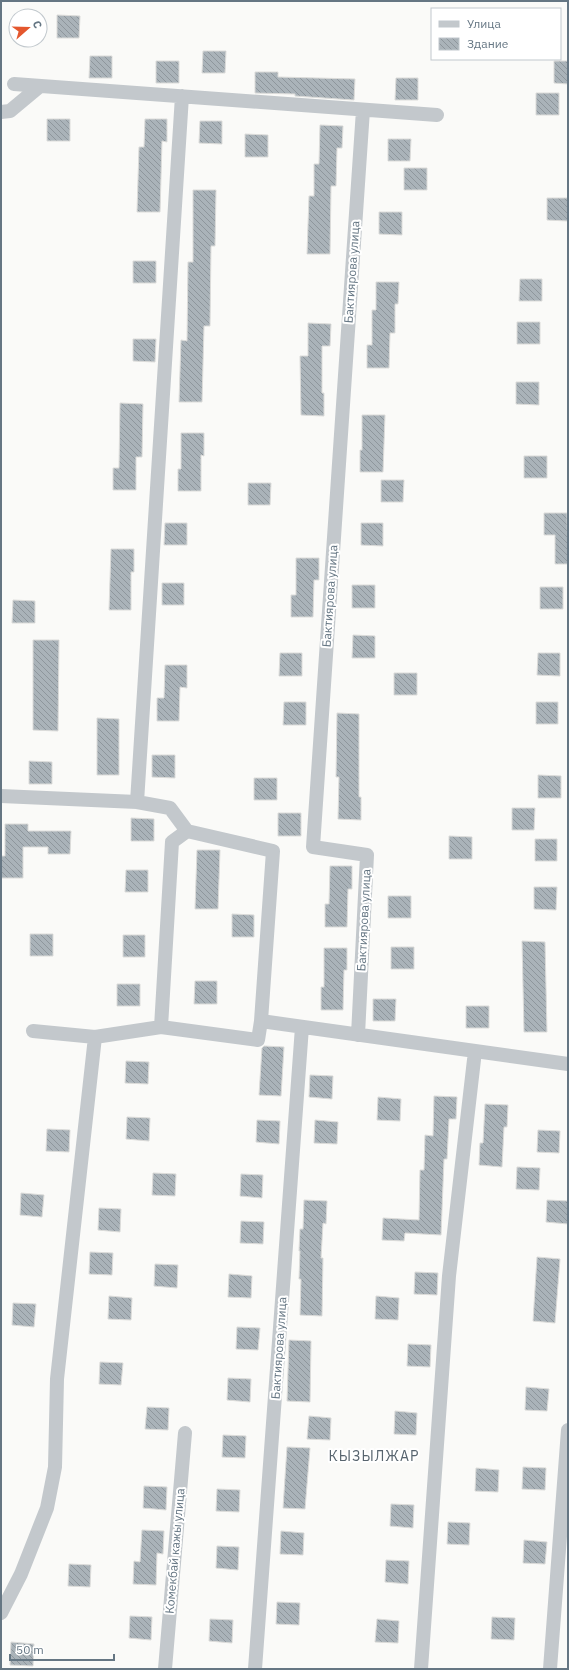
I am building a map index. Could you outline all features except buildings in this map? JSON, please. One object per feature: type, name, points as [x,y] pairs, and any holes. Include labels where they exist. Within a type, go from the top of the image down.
[{"type":"street","points":[[14,84],[363,110],[437,114]]},
{"type":"street","points":[[1,112],[10,111],[40,86]]},
{"type":"street","points":[[137,802],[182,96]]},
{"type":"street","name":"Бактиярова улица","points":[[358,1035],[367,855],[313,847],[363,110]]},
{"type":"street","points":[[1,796],[137,802],[170,808],[187,831],[273,851],[261,1021],[258,1040],[161,1027],[95,1037],[33,1031]]},
{"type":"street","points":[[161,1027],[172,842],[187,831]]},
{"type":"street","points":[[261,1021],[568,1064]]},
{"type":"street","name":"Бактиярова улица","points":[[255,1669],[302,1027]]},
{"type":"street","points":[[1,1613],[21,1574],[46,1508],[55,1467],[58,1379],[95,1037]]},
{"type":"street","points":[[421,1669],[449,1276],[475,1051]]},
{"type":"street","points":[[550,1669],[568,1430]]},
{"type":"street","name":"Комекбай кажы улица","points":[[165,1669],[185,1433]]},
{"type":"district","name":"КЫЗЫЛЖАР","points":[[374,1456]]}]
